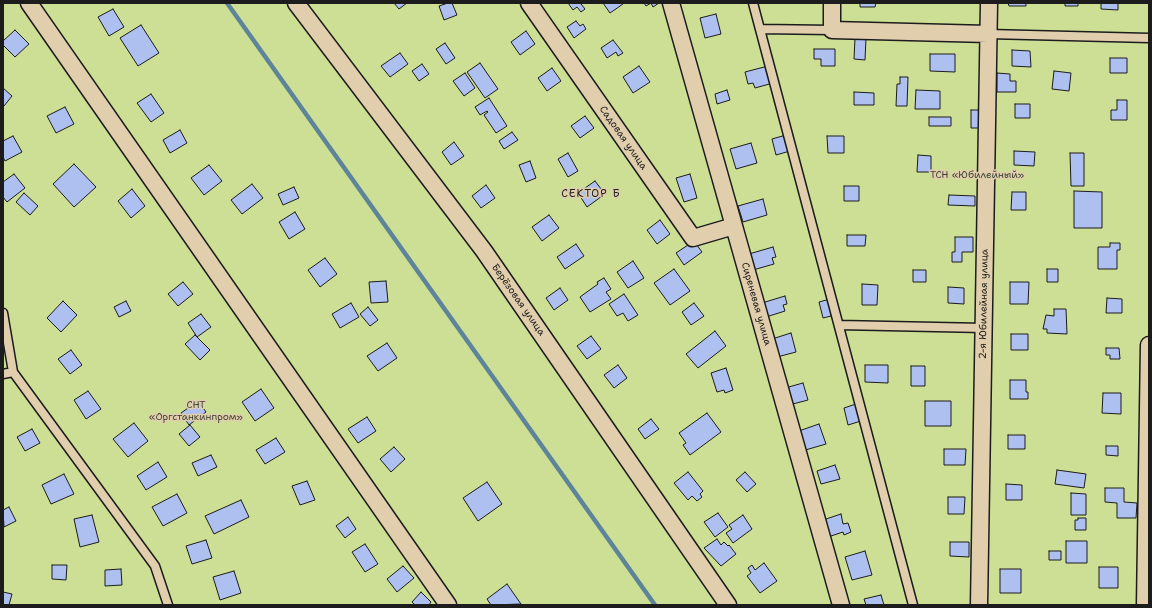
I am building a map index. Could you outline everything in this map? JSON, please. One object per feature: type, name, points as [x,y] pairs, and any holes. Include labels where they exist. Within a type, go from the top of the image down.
[{"type":"street","points":[[29,3],[448,605]]},
{"type":"street","name":"Берёзовая улица","points":[[296,3],[484,251],[728,605]]},
{"type":"street","name":"Садовая улица","points":[[529,3],[693,238],[734,226]]},
{"type":"street","name":"Сиреневая улица","points":[[671,3],[841,605]]},
{"type":"street","points":[[832,3],[832,30],[988,34]]},
{"type":"street","name":"2-я Юбилейная улица","points":[[979,605],[989,3]]},
{"type":"street","points":[[1145,605],[1149,345]]},
{"type":"lane","points":[[753,3],[913,605]]},
{"type":"lane","points":[[760,29],[832,30]]},
{"type":"lane","points":[[988,34],[1149,38]]},
{"type":"lane","points":[[3,314],[13,372],[155,566],[168,605]]},
{"type":"lane","points":[[839,325],[984,328]]},
{"type":"lane","points":[[3,374],[13,372]]},
{"type":"green space","points":[[3,3],[1149,3],[1149,605],[3,605]]},
{"type":"building","points":[[394,3],[407,3],[399,9]]},
{"type":"building","points":[[452,3],[457,15],[444,20],[439,6]]},
{"type":"building","points":[[568,3],[583,3],[581,4],[585,9],[581,12],[577,7],[573,10]]},
{"type":"building","points":[[603,3],[622,3],[623,4],[610,13]]},
{"type":"building","points":[[644,3],[651,3],[646,6]]},
{"type":"building","points":[[651,3],[659,3],[653,7]]},
{"type":"building","points":[[860,3],[876,3],[875,7],[860,7]]},
{"type":"building","points":[[1008,3],[1026,3],[1026,6],[1009,6]]},
{"type":"building","points":[[1065,3],[1078,3],[1078,6],[1065,6]]},
{"type":"building","points":[[1101,3],[1118,3],[1118,10],[1101,9]]},
{"type":"building","points":[[113,9],[124,27],[109,36],[98,17]]},
{"type":"building","points":[[716,14],[721,34],[705,38],[700,18]]},
{"type":"building","points":[[576,21],[580,26],[583,24],[586,29],[574,38],[567,27]]},
{"type":"building","points":[[141,25],[159,53],[138,66],[120,38]]},
{"type":"building","points":[[15,30],[29,44],[15,57],[3,45],[3,41]]},
{"type":"building","points":[[526,31],[535,44],[520,55],[511,42]]},
{"type":"building","points":[[855,38],[866,38],[865,60],[854,59]]},
{"type":"building","points":[[613,40],[623,53],[618,56],[616,52],[607,58],[601,48]]},
{"type":"building","points":[[445,43],[455,58],[446,64],[436,49]]},
{"type":"building","points":[[814,49],[835,49],[835,66],[821,66],[821,59],[814,59]]},
{"type":"building","points":[[1012,50],[1030,51],[1031,67],[1012,66]]},
{"type":"building","points":[[400,53],[408,64],[390,77],[381,66]]},
{"type":"building","points":[[930,54],[955,54],[955,72],[930,71]]},
{"type":"building","points":[[1110,58],[1127,58],[1127,73],[1110,73]]},
{"type":"building","points":[[480,63],[498,89],[485,98],[467,72]]},
{"type":"building","points":[[422,64],[429,74],[419,81],[412,71]]},
{"type":"building","points":[[639,66],[650,82],[633,93],[623,77]]},
{"type":"building","points":[[768,66],[773,83],[755,88],[753,83],[748,84],[745,72]]},
{"type":"building","points":[[552,68],[561,81],[547,91],[538,78]]},
{"type":"building","points":[[1054,71],[1071,73],[1069,91],[1052,89]]},
{"type":"building","points":[[465,73],[475,88],[464,96],[453,81]]},
{"type":"building","points":[[997,73],[1010,74],[1010,81],[1016,81],[1016,92],[997,92]]},
{"type":"building","points":[[900,77],[908,77],[907,106],[896,106],[897,84],[900,84]]},
{"type":"building","points":[[3,88],[12,96],[4,106],[3,105]]},
{"type":"building","points":[[727,90],[730,100],[717,104],[715,94]]},
{"type":"building","points":[[916,90],[940,91],[940,109],[915,109]]},
{"type":"building","points":[[854,92],[874,93],[874,105],[854,105]]},
{"type":"building","points":[[151,94],[164,113],[151,122],[137,103]]},
{"type":"building","points":[[489,98],[507,126],[496,133],[484,115],[488,112],[487,111],[480,115],[475,107]]},
{"type":"building","points":[[1117,100],[1127,100],[1127,120],[1111,120],[1111,110],[1117,110]]},
{"type":"building","points":[[1015,104],[1030,104],[1030,118],[1015,118]]},
{"type":"building","points":[[65,107],[74,124],[56,133],[47,116]]},
{"type":"building","points":[[971,110],[982,110],[982,128],[971,128]]},
{"type":"building","points":[[585,116],[594,128],[580,138],[571,126]]},
{"type":"building","points":[[929,117],[951,117],[951,126],[929,126]]},
{"type":"building","points":[[180,130],[187,143],[170,153],[163,140]]},
{"type":"building","points":[[512,132],[518,140],[504,149],[499,141]]},
{"type":"building","points":[[786,135],[790,151],[776,155],[772,139]]},
{"type":"building","points":[[13,136],[22,152],[5,161],[3,157],[3,141]]},
{"type":"building","points":[[827,136],[844,136],[844,153],[828,153]]},
{"type":"building","points":[[454,142],[464,156],[451,165],[442,152]]},
{"type":"building","points":[[751,143],[757,163],[736,169],[730,149]]},
{"type":"building","points":[[1014,151],[1035,152],[1034,166],[1014,165]]},
{"type":"building","points":[[568,153],[578,171],[568,177],[558,159]]},
{"type":"building","points":[[1070,153],[1084,153],[1084,186],[1071,186]]},
{"type":"building","points":[[918,155],[931,156],[931,172],[917,172]]},
{"type":"building","points":[[530,161],[536,178],[526,182],[519,165]]},
{"type":"building","points":[[74,164],[96,187],[74,207],[53,184]]},
{"type":"building","points":[[209,165],[222,181],[204,195],[191,178]]},
{"type":"building","points":[[14,174],[25,188],[7,202],[3,197],[3,182]]},
{"type":"building","points":[[690,174],[697,198],[684,202],[676,178]]},
{"type":"building","points":[[595,181],[605,194],[587,207],[578,193]]},
{"type":"building","points":[[252,184],[263,198],[242,214],[231,200]]},
{"type":"building","points":[[486,185],[495,198],[481,208],[472,196]]},
{"type":"building","points":[[844,186],[859,186],[859,201],[844,201]]},
{"type":"building","points":[[294,187],[299,198],[283,205],[278,194]]},
{"type":"building","points":[[132,189],[145,206],[131,218],[118,201]]},
{"type":"building","points":[[1074,191],[1102,192],[1102,228],[1074,228]]},
{"type":"building","points":[[1012,192],[1026,192],[1026,210],[1011,210]]},
{"type":"building","points":[[24,193],[38,206],[30,215],[16,202]]},
{"type":"building","points":[[949,195],[975,196],[975,206],[948,205]]},
{"type":"building","points":[[763,199],[767,215],[743,222],[738,206]]},
{"type":"building","points":[[295,212],[305,229],[289,239],[279,222]]},
{"type":"building","points":[[549,215],[559,228],[542,241],[532,227]]},
{"type":"building","points":[[660,220],[670,234],[657,244],[647,230]]},
{"type":"building","points":[[847,235],[866,235],[865,246],[847,246]]},
{"type":"building","points":[[955,237],[973,237],[973,252],[962,252],[962,262],[952,262],[952,252],[955,252]]},
{"type":"building","points":[[694,241],[702,252],[684,265],[676,253]]},
{"type":"building","points":[[1110,243],[1120,243],[1120,250],[1117,250],[1117,269],[1098,269],[1098,247],[1110,247]]},
{"type":"building","points":[[576,244],[584,256],[565,269],[557,257]]},
{"type":"building","points":[[773,247],[776,257],[772,258],[774,264],[753,270],[749,254]]},
{"type":"building","points":[[325,258],[337,274],[320,287],[308,270]]},
{"type":"building","points":[[633,261],[644,278],[628,288],[617,272]]},
{"type":"building","points":[[674,269],[690,291],[670,305],[654,283]]},
{"type":"building","points":[[1047,269],[1058,269],[1058,282],[1047,282]]},
{"type":"building","points":[[913,270],[926,270],[926,282],[913,282]]},
{"type":"building","points":[[604,278],[611,289],[606,292],[611,299],[590,312],[580,297],[598,284],[597,282]]},
{"type":"building","points":[[386,281],[388,302],[371,303],[369,282]]},
{"type":"building","points":[[183,282],[193,294],[178,306],[168,294]]},
{"type":"building","points":[[1010,282],[1029,282],[1028,304],[1010,304]]},
{"type":"building","points":[[862,284],[878,285],[877,305],[862,305]]},
{"type":"building","points":[[948,287],[964,288],[964,304],[948,303]]},
{"type":"building","points":[[560,288],[568,300],[554,310],[546,298]]},
{"type":"building","points":[[624,294],[638,315],[628,321],[623,313],[617,316],[609,304]]},
{"type":"building","points":[[785,296],[787,304],[783,305],[785,311],[766,317],[762,303]]},
{"type":"building","points":[[1107,298],[1122,299],[1122,313],[1106,313]]},
{"type":"building","points":[[830,299],[835,315],[823,318],[819,302]]},
{"type":"building","points":[[63,301],[77,315],[61,332],[47,318]]},
{"type":"building","points":[[126,301],[131,311],[119,317],[114,307]]},
{"type":"building","points":[[351,303],[359,317],[340,328],[332,314]]},
{"type":"building","points":[[694,303],[704,316],[691,325],[682,312]]},
{"type":"building","points":[[368,307],[378,320],[370,326],[360,314]]},
{"type":"building","points":[[1054,309],[1066,309],[1067,334],[1047,333],[1047,329],[1043,329],[1046,315],[1054,316]]},
{"type":"building","points":[[201,314],[211,327],[197,337],[188,323]]},
{"type":"building","points":[[715,331],[726,346],[698,368],[686,354]]},
{"type":"building","points":[[791,333],[796,352],[777,357],[772,339]]},
{"type":"building","points":[[1011,334],[1028,334],[1028,350],[1011,350]]},
{"type":"building","points":[[195,335],[210,350],[200,360],[185,344]]},
{"type":"building","points":[[591,336],[601,349],[587,359],[577,346]]},
{"type":"building","points":[[387,343],[397,358],[378,371],[367,356]]},
{"type":"building","points":[[1106,348],[1119,348],[1120,359],[1110,359],[1110,355],[1106,355]]},
{"type":"building","points":[[71,350],[82,365],[70,374],[58,359]]},
{"type":"building","points":[[618,365],[627,378],[614,388],[604,375]]},
{"type":"building","points":[[865,365],[888,365],[888,383],[865,382]]},
{"type":"building","points":[[911,366],[925,366],[925,386],[911,386]]},
{"type":"building","points":[[726,368],[733,390],[725,393],[724,390],[717,392],[711,373]]},
{"type":"building","points":[[1010,380],[1026,380],[1026,392],[1028,392],[1028,399],[1010,399]]},
{"type":"building","points":[[803,383],[808,400],[789,405],[785,388]]},
{"type":"building","points":[[261,389],[274,408],[255,421],[242,402]]},
{"type":"building","points":[[88,391],[101,409],[86,419],[74,400]]},
{"type":"building","points":[[1103,393],[1121,393],[1121,414],[1102,413]]},
{"type":"building","points":[[198,401],[206,412],[189,425],[181,413]]},
{"type":"building","points":[[925,401],[951,401],[951,426],[925,426]]},
{"type":"building","points":[[856,404],[861,421],[848,425],[844,408]]},
{"type":"building","points":[[707,413],[721,432],[690,455],[683,445],[686,443],[679,433]]},
{"type":"building","points":[[367,417],[376,431],[358,443],[348,429]]},
{"type":"building","points":[[651,419],[659,429],[645,439],[638,429]]},
{"type":"building","points":[[134,423],[148,441],[128,457],[113,439]]},
{"type":"building","points":[[819,424],[826,444],[802,451],[796,432]]},
{"type":"building","points":[[190,425],[200,437],[189,446],[179,434]]},
{"type":"building","points":[[32,429],[40,443],[25,451],[17,437]]},
{"type":"building","points":[[1008,435],[1025,435],[1025,449],[1008,449]]},
{"type":"building","points":[[276,438],[285,452],[265,464],[256,450]]},
{"type":"building","points":[[1106,446],[1118,446],[1118,456],[1106,455]]},
{"type":"building","points":[[394,447],[405,459],[391,472],[380,459]]},
{"type":"building","points":[[944,449],[966,449],[965,465],[944,465]]},
{"type":"building","points":[[211,455],[217,467],[198,476],[192,463]]},
{"type":"building","points":[[158,462],[167,477],[146,490],[137,476]]},
{"type":"building","points":[[835,465],[840,479],[821,484],[817,471]]},
{"type":"building","points":[[1057,470],[1086,474],[1084,488],[1055,484]]},
{"type":"building","points":[[688,472],[703,491],[700,494],[702,497],[697,501],[692,496],[688,500],[674,483]]},
{"type":"building","points":[[745,472],[756,484],[747,492],[736,480]]},
{"type":"building","points":[[64,474],[74,494],[51,504],[42,485]]},
{"type":"building","points":[[307,481],[315,500],[300,505],[292,486]]},
{"type":"building","points":[[487,482],[502,504],[478,521],[463,498]]},
{"type":"building","points":[[1006,484],[1022,485],[1022,500],[1006,500]]},
{"type":"building","points":[[1105,488],[1124,488],[1124,502],[1137,503],[1136,518],[1117,518],[1117,503],[1105,502]]},
{"type":"building","points":[[1071,493],[1086,494],[1086,515],[1071,515]]},
{"type":"building","points":[[177,494],[187,513],[163,526],[152,507]]},
{"type":"building","points":[[948,497],[965,497],[964,514],[948,514]]},
{"type":"building","points":[[241,500],[249,517],[214,534],[205,516]]},
{"type":"building","points":[[9,507],[16,521],[4,527],[3,510]]},
{"type":"building","points":[[718,513],[728,527],[715,537],[704,522]]},
{"type":"building","points":[[841,514],[843,524],[848,523],[851,532],[844,535],[843,532],[828,537],[823,520]]},
{"type":"building","points":[[92,515],[99,542],[80,547],[74,519]]},
{"type":"building","points":[[743,515],[752,529],[733,543],[726,533],[732,529],[729,525]]},
{"type":"building","points":[[348,517],[356,529],[345,538],[336,526]]},
{"type":"building","points":[[1078,518],[1086,518],[1086,530],[1075,530],[1075,520],[1078,520]]},
{"type":"building","points":[[717,539],[721,545],[724,542],[728,546],[729,545],[736,554],[721,566],[704,548]]},
{"type":"building","points":[[206,540],[212,558],[192,564],[186,546]]},
{"type":"building","points":[[1066,541],[1087,541],[1087,563],[1066,563]]},
{"type":"building","points":[[950,542],[969,542],[969,557],[950,556]]},
{"type":"building","points":[[365,544],[378,564],[365,572],[352,552]]},
{"type":"building","points":[[865,551],[872,575],[852,580],[845,557]]},
{"type":"building","points":[[1049,551],[1061,551],[1061,560],[1049,560]]},
{"type":"building","points":[[764,563],[777,581],[760,593],[747,576],[751,573],[748,568],[752,565],[755,570]]},
{"type":"building","points":[[52,565],[67,565],[66,580],[52,579]]},
{"type":"building","points":[[403,566],[414,578],[397,592],[387,579]]},
{"type":"building","points":[[1099,567],[1118,567],[1118,588],[1099,588]]},
{"type":"building","points":[[121,569],[122,585],[105,586],[105,570]]},
{"type":"building","points":[[1000,569],[1021,569],[1021,593],[1000,593]]},
{"type":"building","points":[[234,571],[241,593],[220,600],[213,577]]},
{"type":"building","points":[[507,584],[521,604],[491,605],[487,599]]},
{"type":"building","points":[[3,592],[12,594],[9,605],[3,605]]},
{"type":"building","points":[[421,592],[431,602],[429,605],[415,605],[412,602]]},
{"type":"building","points":[[881,595],[884,605],[866,605],[864,599]]},
{"type":"waterway","points":[[227,3],[655,605]]},
{"type":"district","name":"СЕКТОР Б","points":[[591,194]]},
{"type":"park label","name":"ТСН «Юбилейный»","points":[[977,175]]},
{"type":"park label","name":"СНТ «Оргстанкинпром»","points":[[196,410]]}]
